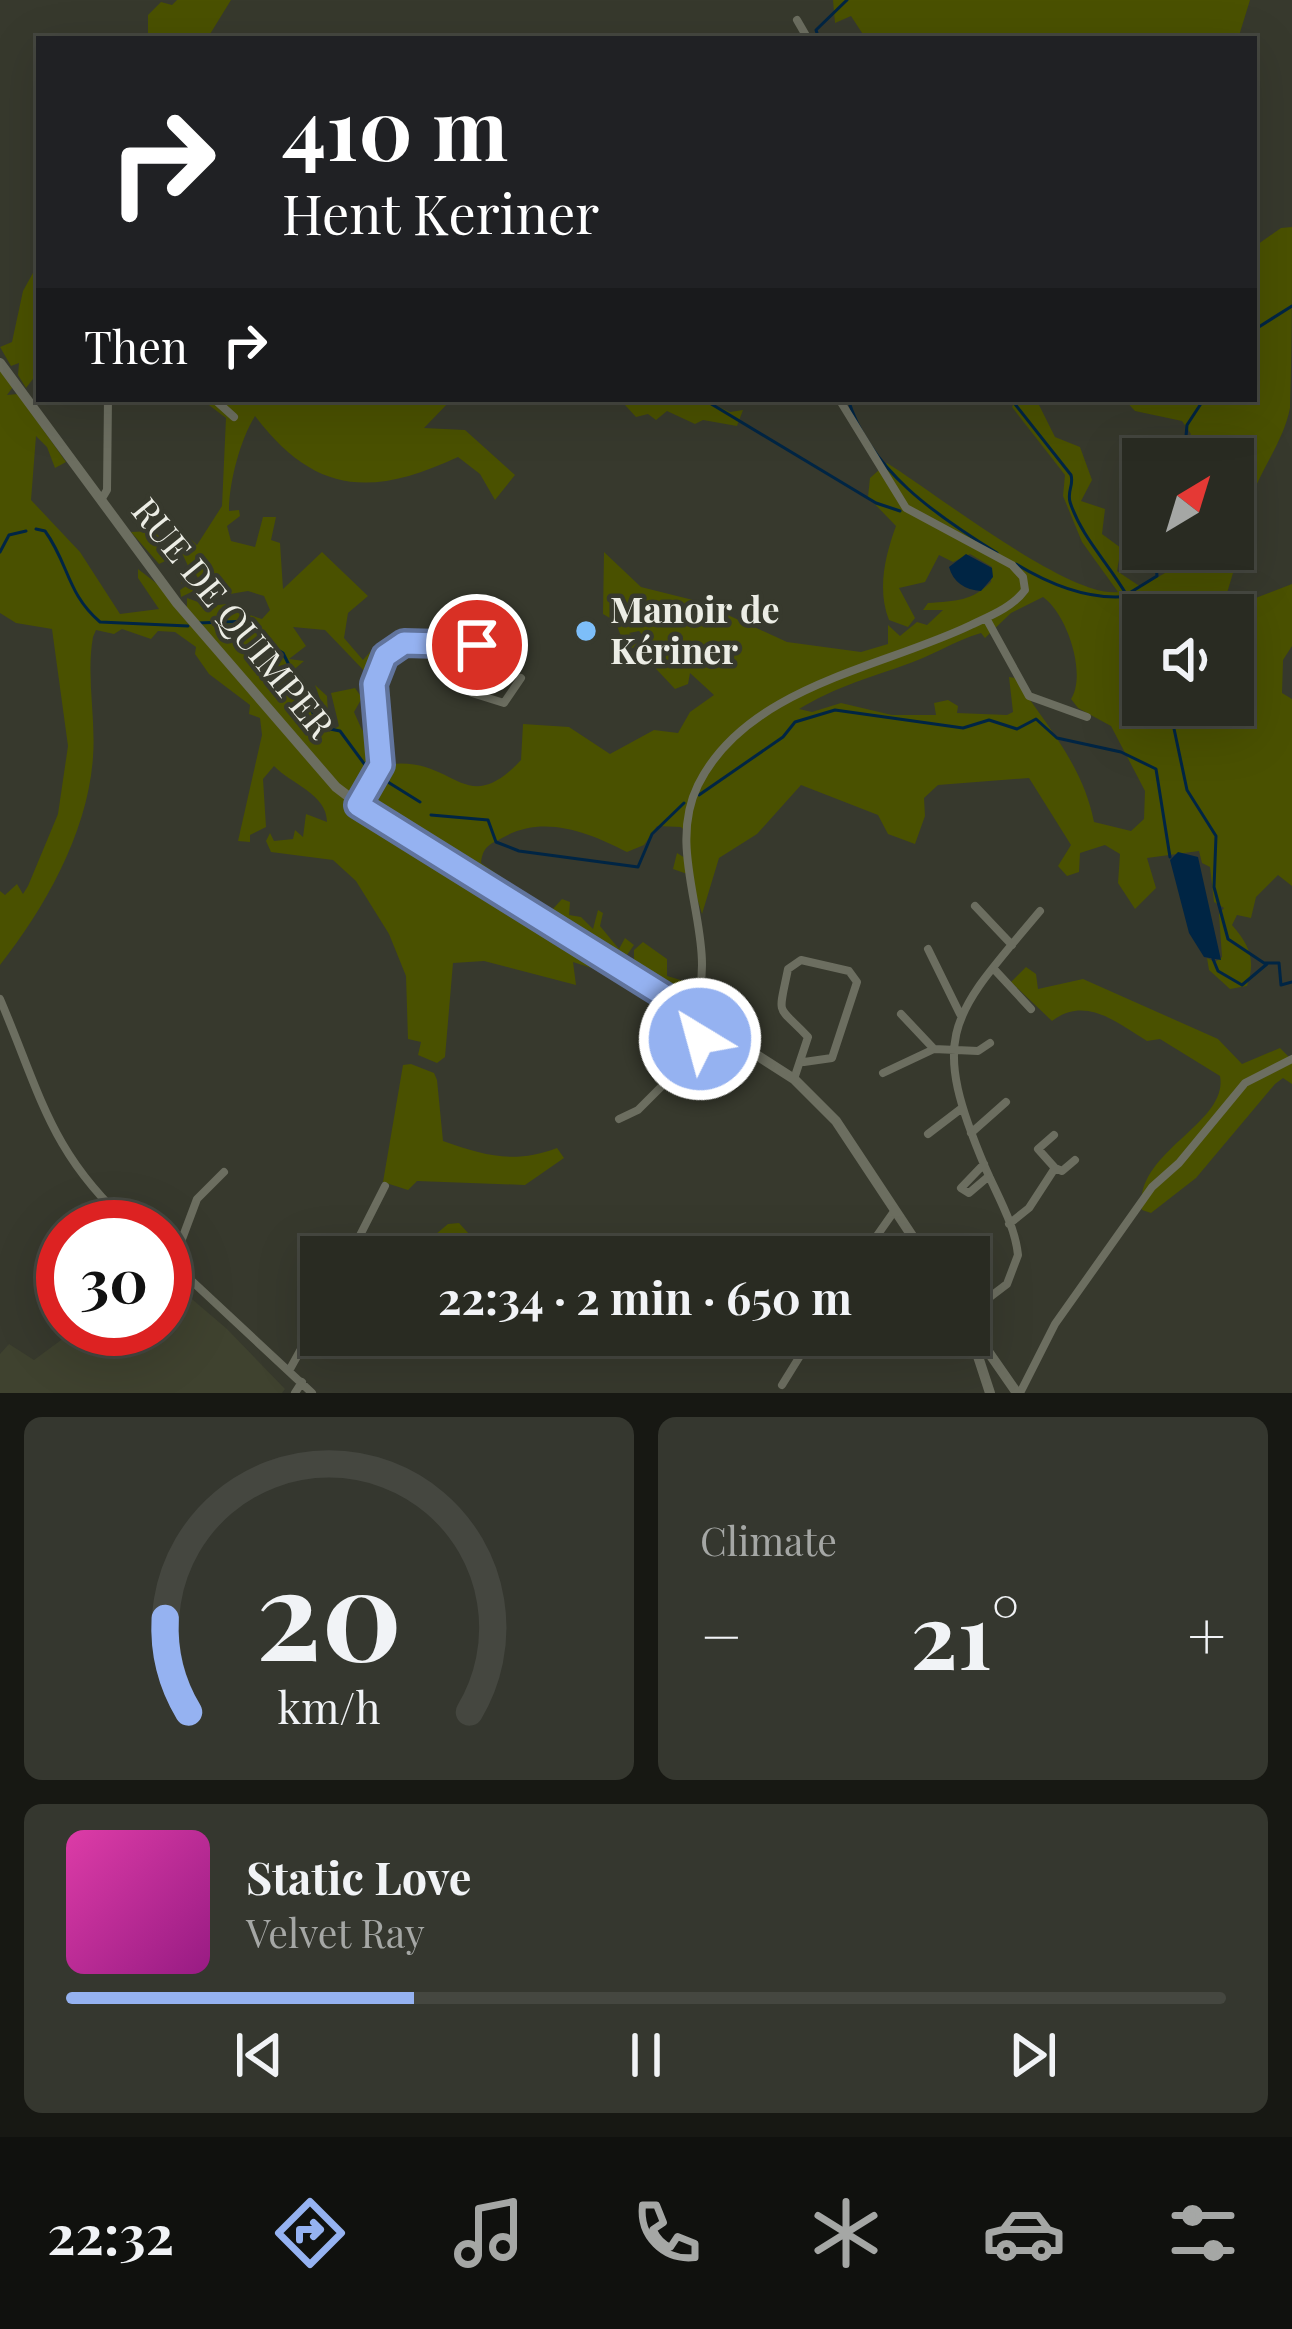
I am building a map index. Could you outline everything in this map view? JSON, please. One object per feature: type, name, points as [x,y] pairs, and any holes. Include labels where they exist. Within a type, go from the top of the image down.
[{"type":"main road","name":"RUE DE QUIMPER","points":[[2,366],[209,643],[312,763],[358,805],[794,1079],[836,1121],[912,1236]]},
{"type":"main road","points":[[990,1355],[1018,1393]]},
{"type":"main road","points":[[978,1356],[990,1393]]},
{"type":"street","points":[[797,20],[806,36]]},
{"type":"street","points":[[100,501],[106,490],[108,402]]},
{"type":"street","points":[[217,402],[234,417]]},
{"type":"street","points":[[693,1013],[699,951],[687,846],[692,798],[711,764],[749,728],[804,692],[986,618],[1021,597],[1026,587],[1021,573],[906,508],[841,402]]},
{"type":"street","points":[[986,618],[1029,696],[1087,717]]},
{"type":"street","points":[[358,805],[381,765],[374,684],[382,661],[404,643],[477,645]]},
{"type":"street","points":[[462,646],[472,693],[503,703],[521,678]]},
{"type":"street","points":[[975,906],[1012,945]]},
{"type":"street","points":[[990,1298],[1015,1271],[1017,1248],[962,1108],[951,1052],[960,1014],[1040,911]]},
{"type":"street","points":[[928,949],[960,1014]]},
{"type":"street","points":[[794,1079],[804,1062],[807,1035],[781,1015],[788,960],[825,964],[854,974],[856,982],[832,1058],[804,1062]]},
{"type":"street","points":[[993,968],[1031,1009]]},
{"type":"street","points":[[0,999],[62,1148],[102,1200]]},
{"type":"street","points":[[901,1014],[934,1049]]},
{"type":"street","points":[[619,1119],[634,1113],[693,1055],[705,1021]]},
{"type":"street","points":[[883,1073],[934,1049],[978,1051],[990,1043]]},
{"type":"street","points":[[1018,1393],[1060,1316],[1146,1200],[1245,1083],[1292,1059]]},
{"type":"street","points":[[971,1133],[1006,1102]]},
{"type":"street","points":[[928,1135],[962,1108]]},
{"type":"street","points":[[1054,1135],[1038,1149],[1062,1171],[1075,1160]]},
{"type":"street","points":[[984,1164],[961,1188],[969,1193],[989,1176]]},
{"type":"street","points":[[1010,1225],[1029,1208],[1055,1168]]},
{"type":"street","points":[[192,1211],[199,1196],[224,1172]]},
{"type":"street","points":[[360,1236],[385,1186]]},
{"type":"street","points":[[877,1236],[895,1210]]},
{"type":"street","points":[[192,1280],[312,1393]]},
{"type":"street","points":[[290,1369],[300,1351]]},
{"type":"street","points":[[782,1385],[800,1356]]},
{"type":"street","points":[[296,1393],[302,1382]]},
{"type":"shaded area","points":[[192,1299],[285,1389],[282,1393],[0,1393],[0,1354],[9,1344],[34,1360],[39,1356],[192,1356]]},
{"type":"green space","points":[[177,0],[231,0],[209,36],[148,36],[148,15],[161,2],[172,5]]},
{"type":"green space","points":[[833,0],[1250,0],[1239,36],[864,36],[851,16],[835,23]]},
{"type":"green space","points":[[1292,227],[1290,408],[1254,491],[1254,438],[1188,438],[1191,434],[1182,421],[1135,411],[1127,402],[1257,402],[1257,245],[1281,228]]},
{"type":"green space","points":[[36,267],[36,375],[26,388],[18,375],[19,363],[11,366],[0,347],[12,342],[23,291]]},
{"type":"green space","points":[[0,369],[13,387],[7,395],[18,394],[66,462],[55,468],[47,447],[36,436],[31,500],[80,552],[120,614],[159,609],[138,578],[138,569],[187,607],[187,598],[209,606],[236,603],[237,611],[262,619],[270,610],[264,596],[248,591],[212,597],[204,586],[181,597],[180,590],[198,578],[195,573],[181,584],[189,568],[182,553],[159,564],[131,532],[153,531],[167,543],[182,531],[197,545],[222,506],[226,418],[205,402],[449,402],[424,428],[465,430],[515,475],[495,500],[480,474],[458,457],[398,479],[347,481],[300,461],[255,416],[250,426],[231,488],[229,511],[239,510],[240,516],[227,526],[231,541],[255,547],[263,517],[276,517],[271,540],[280,543],[283,589],[322,552],[368,596],[348,613],[344,638],[363,660],[378,643],[394,641],[371,678],[325,630],[293,627],[306,646],[289,659],[304,661],[290,673],[303,704],[314,713],[323,707],[315,685],[327,696],[329,732],[339,726],[331,693],[355,688],[362,698],[354,712],[362,730],[368,731],[368,714],[373,712],[380,741],[375,785],[381,785],[391,764],[413,764],[472,786],[486,785],[521,760],[523,724],[569,727],[610,754],[654,730],[678,733],[690,712],[714,695],[690,673],[688,684],[675,689],[644,656],[644,637],[639,631],[629,633],[640,641],[637,649],[625,646],[615,621],[603,614],[604,552],[641,587],[697,601],[787,642],[861,652],[888,644],[888,625],[900,636],[917,622],[927,625],[943,610],[923,610],[928,603],[977,593],[991,582],[992,567],[970,554],[953,562],[939,555],[925,582],[899,588],[915,618],[908,627],[889,620],[884,573],[896,526],[868,497],[870,478],[887,463],[1036,562],[1096,590],[1118,592],[1082,542],[1063,496],[1065,475],[1012,407],[1014,402],[1038,402],[1055,437],[1080,447],[1092,480],[1081,501],[1105,509],[1102,534],[1121,548],[1117,571],[1141,587],[1170,570],[1234,570],[1228,594],[1122,594],[1122,726],[1254,726],[1254,599],[1292,584],[1292,646],[1283,660],[1282,693],[1292,699],[1292,886],[1278,875],[1256,897],[1251,918],[1237,915],[1232,925],[1247,947],[1251,968],[1247,986],[1230,989],[1209,970],[1207,958],[1215,962],[1222,957],[1219,914],[1224,908],[1214,902],[1210,867],[1202,863],[1199,851],[1147,858],[1156,888],[1135,909],[1118,883],[1120,854],[1105,845],[1080,853],[1079,872],[1067,876],[1058,866],[1071,845],[1029,778],[938,785],[924,798],[925,816],[915,844],[888,834],[878,815],[801,785],[757,834],[719,858],[702,914],[690,875],[673,869],[677,853],[685,858],[688,834],[681,827],[657,826],[644,845],[627,852],[567,829],[519,830],[492,844],[481,863],[551,911],[562,899],[570,902],[569,915],[581,917],[593,929],[598,910],[603,913],[600,926],[619,949],[625,938],[634,945],[627,955],[634,964],[634,950],[643,942],[667,959],[667,976],[684,981],[693,1000],[688,1004],[640,975],[636,986],[619,984],[617,976],[573,962],[576,985],[484,961],[453,963],[445,1057],[437,1063],[418,1055],[421,1042],[408,1039],[406,976],[389,934],[356,881],[333,860],[271,852],[266,841],[270,833],[274,841],[293,839],[295,830],[303,837],[306,814],[327,822],[315,797],[274,766],[263,779],[266,827],[250,835],[250,842],[238,841],[262,735],[260,718],[249,714],[250,705],[209,674],[195,654],[196,647],[175,632],[158,631],[151,639],[122,629],[114,634],[96,630],[90,667],[93,757],[83,813],[48,894],[0,965],[0,891],[5,895],[17,884],[23,894],[58,814],[68,746],[52,629],[16,623],[0,613]],"holes":[[[1043,597],[1060,617],[1076,660],[1071,699],[1111,726],[1145,791],[1144,819],[1131,831],[1094,822],[1072,764],[1015,678],[1009,677],[1013,712],[1007,715],[957,713],[958,706],[948,700],[934,703],[936,715],[892,715],[841,703],[812,712],[799,709],[971,636],[981,633],[985,638],[1011,613]]]},
{"type":"green space","points":[[708,402],[730,412],[743,410],[737,426],[703,420],[695,424],[667,411],[656,420],[648,414],[636,417],[625,405]]},
{"type":"green space","points":[[1026,967],[1036,974],[1038,989],[1083,979],[1218,1039],[1242,1064],[1280,1048],[1292,1060],[1292,1084],[1283,1078],[1275,1084],[1196,1178],[1151,1213],[1142,1210],[1143,1190],[1152,1171],[1210,1109],[1219,1093],[1220,1076],[1160,1039],[1147,1041],[1100,1014],[1076,1011],[1052,1021],[1011,982]]},
{"type":"green space","points":[[403,1065],[434,1073],[437,1080],[443,1141],[500,1156],[527,1156],[557,1148],[564,1158],[525,1185],[417,1181],[408,1190],[383,1182]]},
{"type":"green space","points":[[459,1223],[471,1236],[434,1236],[448,1224]]},
{"type":"water","points":[[966,554],[992,568],[993,577],[981,591],[953,577],[949,567]]},
{"type":"water","points":[[1178,852],[1198,857],[1221,960],[1204,957],[1189,933],[1170,860]]},
{"type":"waterway","points":[[818,36],[816,30],[847,0]]},
{"type":"waterway","points":[[1257,328],[1292,306]]},
{"type":"waterway","points":[[708,402],[876,503],[900,511]]},
{"type":"waterway","points":[[849,402],[872,448],[908,489],[997,553]]},
{"type":"waterway","points":[[1013,402],[1071,475],[1069,498],[1077,520],[1126,594]]},
{"type":"waterway","points":[[1186,438],[1187,425],[1202,402]]},
{"type":"waterway","points":[[36,529],[45,531],[74,590],[100,622],[188,626]]},
{"type":"waterway","points":[[0,552],[9,535],[26,531]]},
{"type":"waterway","points":[[1016,564],[1071,589],[1122,597]]},
{"type":"waterway","points":[[1131,592],[1157,576],[1157,570]]},
{"type":"waterway","points":[[198,623],[251,621],[266,643],[283,653],[320,727],[340,731],[371,773]]},
{"type":"waterway","points":[[699,795],[783,737],[795,722],[835,710],[963,728],[989,720],[1017,729],[1036,719],[1057,738],[1121,752],[1156,769],[1170,857]]},
{"type":"waterway","points":[[1173,726],[1187,790],[1216,836],[1214,887],[1228,939],[1264,963],[1279,963],[1281,985],[1292,982]]},
{"type":"waterway","points":[[383,779],[420,802]]},
{"type":"waterway","points":[[431,815],[488,820],[496,842],[519,851],[638,867],[652,834],[684,803]]},
{"type":"waterway","points":[[1213,959],[1218,971],[1242,985],[1267,964]]},
{"type":"place","name":"Manoir de Kériner","points":[[586,631]]},
{"type":"route","points":[[477,645],[404,643],[385,656],[374,684],[382,733],[381,765],[358,805],[705,1021],[700,1039]]}]
